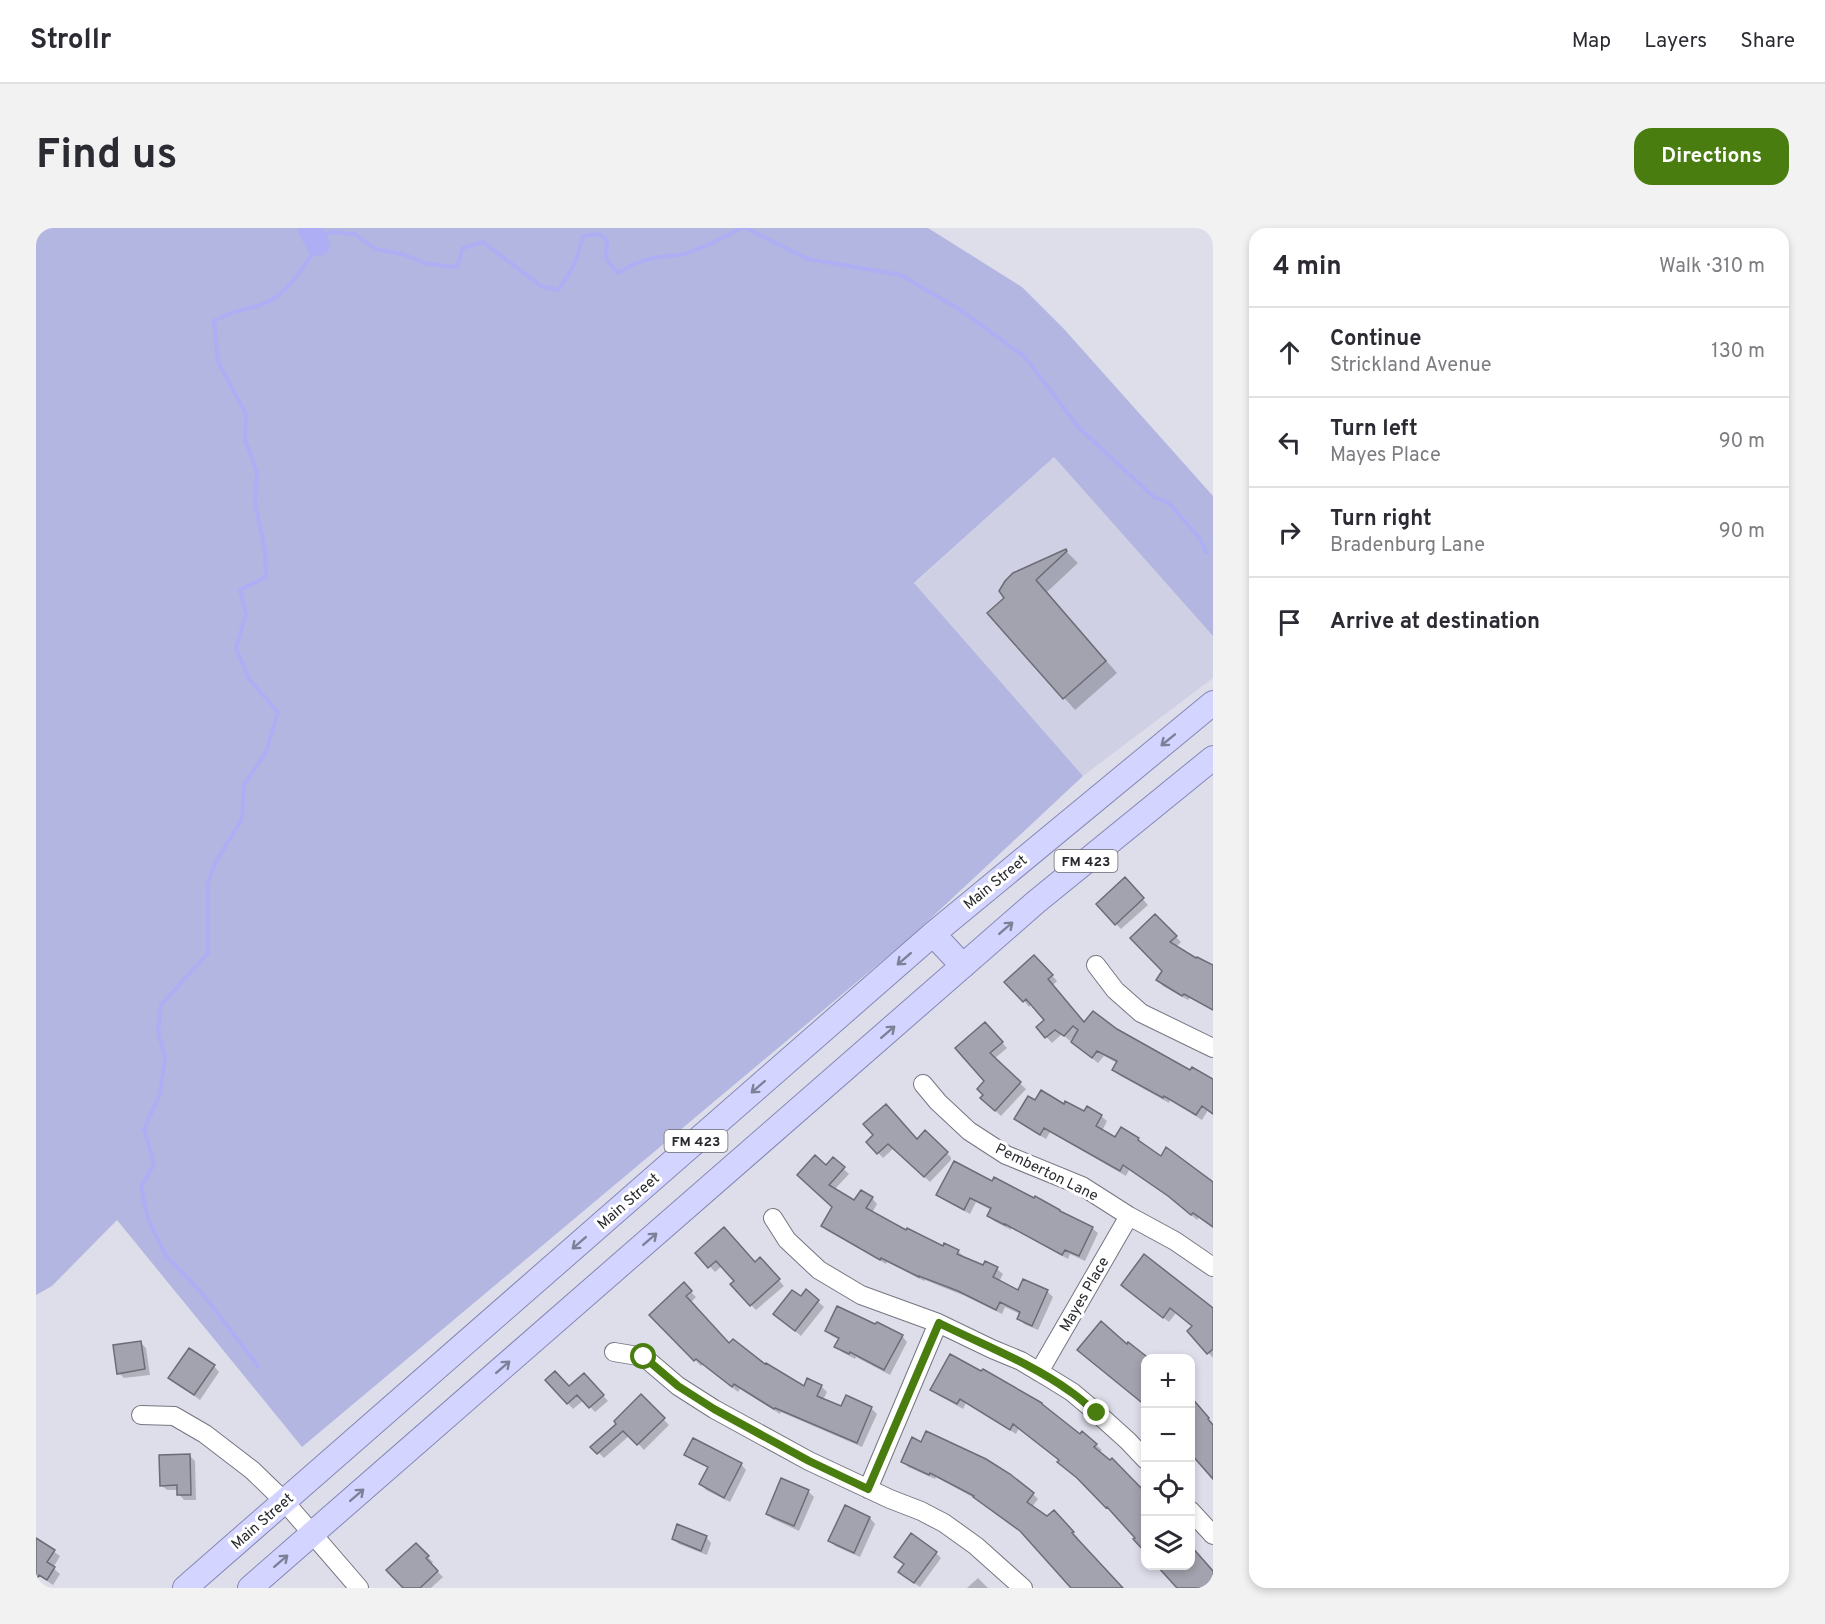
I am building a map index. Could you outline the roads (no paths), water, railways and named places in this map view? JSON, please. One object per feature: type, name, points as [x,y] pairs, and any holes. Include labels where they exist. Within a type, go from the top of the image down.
[{"type":"main road","name":"Main Street","points":[[185,1588],[933,934],[1213,703]]},
{"type":"main road","name":"FM 423","points":[[250,1588],[1036,902],[1213,758]]},
{"type":"main road","points":[[933,934],[963,966]]},
{"type":"street","points":[[1096,965],[1115,990],[1142,1013],[1213,1048]]},
{"type":"street","name":"Pemberton Lane","points":[[923,1084],[938,1102],[969,1131],[1006,1155],[1082,1186],[1175,1241],[1213,1267]]},
{"type":"street","name":"Mayes Place","points":[[1039,1372],[1130,1216]]},
{"type":"street","points":[[772,1218],[787,1240],[819,1270],[861,1296],[939,1323],[1021,1361],[1072,1392],[1141,1455]]},
{"type":"street","points":[[868,1489],[939,1323]]},
{"type":"street","points":[[614,1352],[644,1357],[678,1386],[714,1409],[809,1461],[944,1523],[976,1546],[1023,1588]]},
{"type":"street","points":[[141,1415],[174,1416],[205,1434],[252,1470],[284,1501],[359,1588]]},
{"type":"street","points":[[1195,1515],[1213,1535]]},
{"type":"waterway","points":[[309,228],[318,244]]},
{"type":"waterway","points":[[258,1366],[202,1293],[166,1256],[148,1219],[141,1187],[154,1164],[144,1129],[160,1094],[165,1057],[158,1032],[161,1005],[208,953],[208,883],[215,863],[242,819],[244,785],[266,752],[278,712],[249,679],[236,648],[246,614],[240,590],[266,577],[265,551],[255,503],[257,473],[245,439],[246,414],[218,362],[214,321],[276,297],[291,283],[329,232],[355,234],[375,249],[402,254],[428,264],[457,267],[463,248],[483,242],[541,286],[558,290],[574,264],[583,236],[599,234],[607,240],[606,259],[618,273],[636,263],[653,258],[685,254],[742,228]]},
{"type":"waterway","points":[[746,228],[808,259],[901,275],[962,311],[1025,357],[1079,428],[1154,497],[1169,503],[1201,540],[1206,552]]}]
